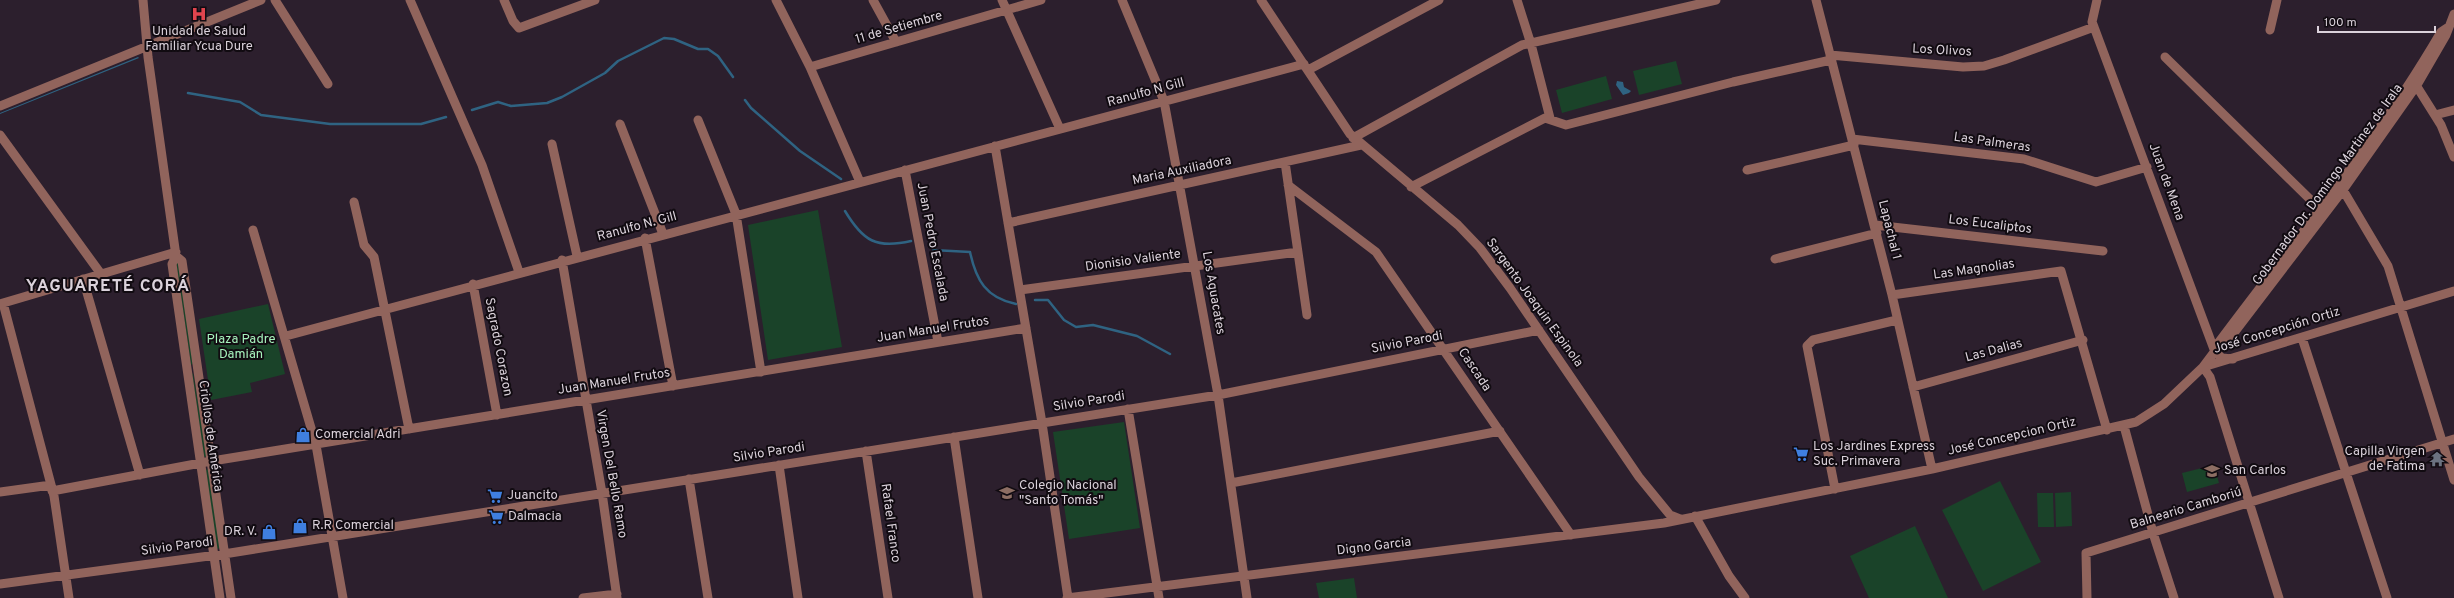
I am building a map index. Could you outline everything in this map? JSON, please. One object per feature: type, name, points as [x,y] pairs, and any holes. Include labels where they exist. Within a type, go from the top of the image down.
[{"type":"street","points":[[143,0],[144,48],[176,254],[182,261],[198,368],[206,462],[224,554],[230,598]]},
{"type":"street","points":[[0,106],[261,0]]},
{"type":"street","points":[[274,0],[328,84]]},
{"type":"street","points":[[410,0],[482,165],[519,272]]},
{"type":"street","points":[[504,0],[513,21],[519,28],[595,0]]},
{"type":"street","points":[[776,0],[810,67],[860,182]]},
{"type":"street","points":[[873,0],[896,42]]},
{"type":"street","points":[[1002,0],[1060,129]]},
{"type":"street","name":"11 de Setiembre","points":[[810,67],[1041,0]]},
{"type":"street","name":"Los Aguacates","points":[[1122,0],[1164,101],[1181,184],[1218,395],[1247,598]]},
{"type":"street","name":"Ranulfo N Gill","points":[[995,146],[1164,101],[1306,67],[1439,0]]},
{"type":"street","points":[[1411,187],[1536,122],[1550,118],[1531,44],[1517,0]]},
{"type":"street","points":[[1353,138],[1522,45],[1716,0]]},
{"type":"street","name":"Lapachal 1","points":[[1816,0],[1876,229],[1932,468]]},
{"type":"street","points":[[2093,24],[2097,0]]},
{"type":"street","points":[[2270,30],[2276,0]]},
{"type":"street","name":"Sargento Joaquin Espinola","points":[[1264,1],[1353,138],[1458,225],[1480,248],[1539,330],[1652,494],[1670,515],[1677,519],[1684,519]]},
{"type":"street","name":"Gobernador Dr. Domingo Martinez de Irala","points":[[2323,212],[2343,190],[2415,82],[2441,32],[2450,28],[2454,14]]},
{"type":"street","name":"Los Olivos","points":[[1550,118],[1566,125],[1831,57],[1963,67],[1984,66],[2093,24]]},
{"type":"street","name":"Juan de Mena","points":[[2093,24],[2216,350]]},
{"type":"street","points":[[2165,57],[2323,212]]},
{"type":"street","points":[[2415,82],[2435,115],[2454,158]]},
{"type":"street","name":"Gobernador Dr. Domingo Martinez de Irala","points":[[2203,367],[2216,350],[2219,342],[2323,212],[2415,82]]},
{"type":"street","points":[[2435,115],[2454,110]]},
{"type":"street","points":[[698,120],[736,214],[761,372]]},
{"type":"street","points":[[620,124],[663,234]]},
{"type":"street","points":[[0,135],[101,274]]},
{"type":"street","name":"Las Palmeras","points":[[1747,170],[1853,142],[2024,159],[2096,182],[2147,167]]},
{"type":"street","points":[[552,144],[577,256]]},
{"type":"street","name":"Maria Auxiliadora","points":[[1008,222],[1361,145]]},
{"type":"street","points":[[995,146],[1042,423],[1068,598]]},
{"type":"street","name":"Ranulfo N. Gill","points":[[286,336],[383,308],[562,260],[995,146]]},
{"type":"street","points":[[1285,162],[1307,316]]},
{"type":"street","name":"Juan Pedro Escalada","points":[[905,170],[938,342]]},
{"type":"street","name":"Cascada","points":[[1288,185],[1376,252],[1445,349],[1571,535]]},
{"type":"street","points":[[2343,190],[2382,254],[2401,307],[2454,480]]},
{"type":"street","points":[[354,202],[364,245],[374,257],[383,308],[409,429]]},
{"type":"street","points":[[1775,259],[1876,229]]},
{"type":"street","name":"Los Eucaliptos","points":[[1876,229],[2103,251]]},
{"type":"street","points":[[253,230],[286,336],[316,445],[334,537],[343,598]]},
{"type":"street","points":[[646,238],[673,386]]},
{"type":"street","name":"Dionisio Valiente","points":[[1020,290],[1298,252]]},
{"type":"street","points":[[69,598],[52,488],[1,303],[176,254]]},
{"type":"street","name":"Criollos de América","points":[[176,254],[172,264],[187,370],[206,462],[214,556],[220,598]]},
{"type":"street","name":"Virgen Del Bello Ramo","points":[[562,260],[602,493],[617,596]]},
{"type":"street","name":"Las Magnolias","points":[[1892,295],[2060,270],[2064,274],[2083,340]]},
{"type":"street","points":[[83,279],[140,475]]},
{"type":"street","name":"Sagrado Corazon","points":[[473,284],[497,415]]},
{"type":"street","name":"José Concepción Ortiz","points":[[2124,426],[2136,422],[2152,413],[2203,367],[2454,291]]},
{"type":"street","points":[[1835,489],[1807,346],[1813,340],[1897,320]]},
{"type":"street","name":"Juan Manuel Frutos","points":[[0,492],[52,488],[140,475],[206,462],[1026,328]]},
{"type":"street","name":"Silvio Parodi","points":[[0,584],[214,556],[1218,395],[1539,330]]},
{"type":"street","points":[[2302,338],[2387,598]]},
{"type":"street","points":[[2083,340],[2107,430]]},
{"type":"street","name":"Las Dalias","points":[[1913,387],[2083,340]]},
{"type":"street","points":[[2216,350],[2222,358],[2233,359]]},
{"type":"street","points":[[2203,367],[2210,377],[2248,504],[2279,598]]},
{"type":"street","points":[[187,370],[198,368]]},
{"type":"street","points":[[1128,409],[1159,598]]},
{"type":"street","points":[[2124,426],[2153,534],[2174,598]]},
{"type":"street","name":"José Concepcion Ortiz","points":[[1684,519],[1835,489],[2124,426]]},
{"type":"street","points":[[1231,483],[1500,431]]},
{"type":"street","points":[[954,437],[978,598]]},
{"type":"street","name":"Balneario Camboriú","points":[[2087,598],[2086,552],[2153,534],[2454,439]]},
{"type":"street","name":"Rafael Franco","points":[[866,451],[888,598]]},
{"type":"street","points":[[779,465],[798,598]]},
{"type":"street","points":[[689,479],[708,598]]},
{"type":"street","points":[[1695,516],[1745,598]]},
{"type":"street","name":"Digno Garcia","points":[[1068,598],[1571,535],[1684,519]]},
{"type":"street","points":[[583,598],[617,596]]},
{"type":"green space","points":[[1676,61],[1682,84],[1639,95],[1633,71]]},
{"type":"green space","points":[[1606,76],[1612,99],[1562,113],[1556,90]]},
{"type":"green space","points":[[818,210],[842,347],[768,360],[748,225]]},
{"type":"green space","points":[[178,262],[194,363],[191,365],[176,263]]},
{"type":"green space","name":"Plaza Padre Damián","points":[[268,304],[285,374],[250,383],[252,392],[211,400],[199,319]]},
{"type":"green space","points":[[193,373],[207,456],[204,457],[192,374]]},
{"type":"green space","points":[[1124,422],[1140,528],[1069,539],[1053,432]]},
{"type":"green space","points":[[2214,465],[2219,483],[2187,492],[2182,473]]},
{"type":"green space","points":[[209,469],[220,548],[217,549],[205,470]]},
{"type":"green space","points":[[2000,481],[2041,562],[1983,591],[1942,510]]},
{"type":"green space","points":[[2071,492],[2072,526],[2056,527],[2055,493]]},
{"type":"green space","points":[[2037,493],[2053,493],[2054,527],[2038,527]]},
{"type":"green space","points":[[1915,526],[1948,598],[1869,598],[1850,556]]},
{"type":"green space","points":[[1354,578],[1357,598],[1319,598],[1316,583]]},
{"type":"water","points":[[138,57],[139,58],[0,114],[0,113]]},
{"type":"water","points":[[1617,81],[1623,82],[1624,87],[1631,91],[1623,95],[1616,85]]},
{"type":"waterway","points":[[472,110],[498,102],[511,106],[547,103],[562,97],[605,73],[618,61],[664,38],[674,39],[698,49],[708,49],[718,56],[733,77]]},
{"type":"waterway","points":[[188,93],[240,102],[261,115],[330,124],[421,124],[446,117]]},
{"type":"waterway","points":[[745,100],[751,108],[800,151],[841,179]]},
{"type":"waterway","points":[[845,211],[858,229],[872,240],[879,243],[888,244],[911,241]]},
{"type":"waterway","points":[[933,250],[970,252],[972,262],[979,279],[984,286],[997,297],[1016,304]]},
{"type":"waterway","points":[[1035,300],[1048,300],[1064,320],[1076,327],[1093,325],[1137,336],[1170,354]]},
{"type":"place","name":"Unidad de Salud Familiar Ycua Dure","points":[[199,14]]},
{"type":"place","name":"Comercial Adri","points":[[303,435]]},
{"type":"place","name":"Los Jardines Express Suc. Primavera","points":[[1801,454]]},
{"type":"place","name":"Capilla Virgen de Fatima","points":[[2437,459]]},
{"type":"place","name":"San Carlos","points":[[2212,471]]},
{"type":"place","name":"Colegio Nacional \"Santo Tomás\"","points":[[1007,493]]},
{"type":"place","name":"Juancito","points":[[495,496]]},
{"type":"place","name":"Dalmacia","points":[[496,517]]},
{"type":"place","name":"R.R Comercial","points":[[300,526]]},
{"type":"place","name":"DR. V.","points":[[269,532]]},
{"type":"district","name":"YAGUARETÉ CORÁ","points":[[108,287]]}]
